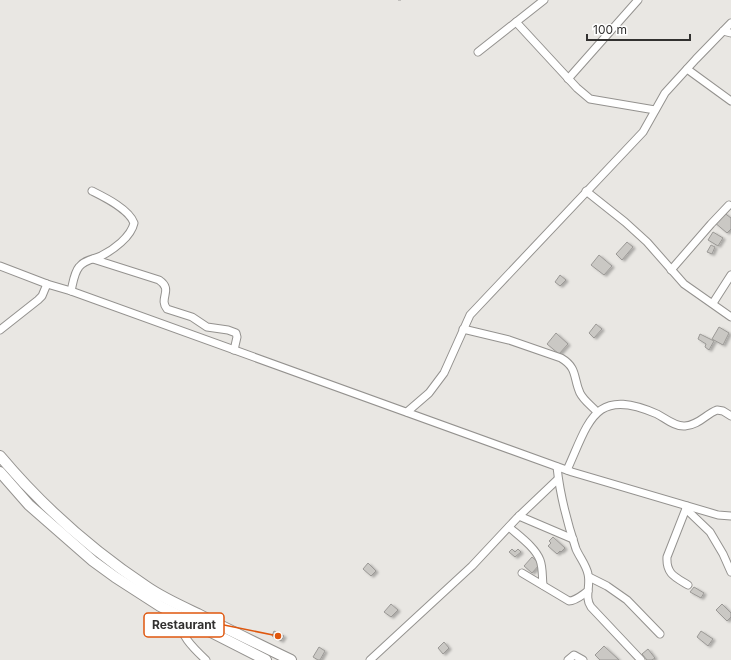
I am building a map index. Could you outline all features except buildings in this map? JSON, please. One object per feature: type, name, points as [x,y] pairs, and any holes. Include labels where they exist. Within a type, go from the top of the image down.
[{"type":"highway","points":[[0,456],[36,496],[72,529],[138,581],[171,601],[291,660]]},
{"type":"highway","points":[[0,472],[29,505],[93,561],[137,592],[177,615],[266,660]]},
{"type":"street","points":[[478,52],[544,0]]},
{"type":"street","points":[[568,79],[638,0]]},
{"type":"street","points":[[516,22],[568,79],[590,99],[655,110]]},
{"type":"street","points":[[407,412],[429,392],[444,373],[463,328],[479,303],[643,132],[665,93],[731,23]]},
{"type":"street","points":[[723,31],[731,33]]},
{"type":"street","points":[[687,69],[731,101]]},
{"type":"street","points":[[71,291],[78,268],[87,261],[116,247],[125,238],[133,227],[134,223],[129,216],[114,203],[92,191]]},
{"type":"street","points":[[586,191],[625,222],[647,242],[684,284],[731,318]]},
{"type":"street","points":[[671,270],[728,206]]},
{"type":"street","points":[[93,259],[159,280],[165,284],[166,288],[164,302],[167,309],[192,317],[207,327],[228,330],[236,333],[237,337],[234,350]]},
{"type":"street","points":[[0,266],[557,467],[686,507],[718,515],[731,516]]},
{"type":"street","points":[[712,303],[731,275]]},
{"type":"street","points":[[0,330],[38,300],[42,296],[47,284]]},
{"type":"street","points":[[463,328],[531,347],[568,362],[572,367],[580,392],[584,399],[597,412]]},
{"type":"street","points":[[567,470],[585,429],[597,412],[613,404],[629,404],[644,408],[675,424],[684,426],[703,420],[717,410],[723,411],[731,416]]},
{"type":"street","points":[[557,467],[558,479],[569,527],[589,577],[588,602],[641,660]]},
{"type":"street","points":[[370,660],[472,566],[519,516],[558,479]]},
{"type":"street","points":[[686,507],[710,532],[723,554],[731,572]]},
{"type":"street","points":[[686,507],[667,557],[667,564],[668,570],[688,585]]},
{"type":"street","points":[[519,516],[573,539]]},
{"type":"street","points":[[509,527],[540,560],[543,586]]},
{"type":"street","points":[[522,573],[569,601],[577,599],[588,591]]},
{"type":"street","points":[[589,577],[608,586],[627,600],[660,634]]},
{"type":"street","points":[[177,615],[179,626],[185,637],[206,660]]},
{"type":"street","points":[[568,660],[574,655],[583,660]]},
{"type":"place","name":"Restaurant","points":[[278,636]]}]
